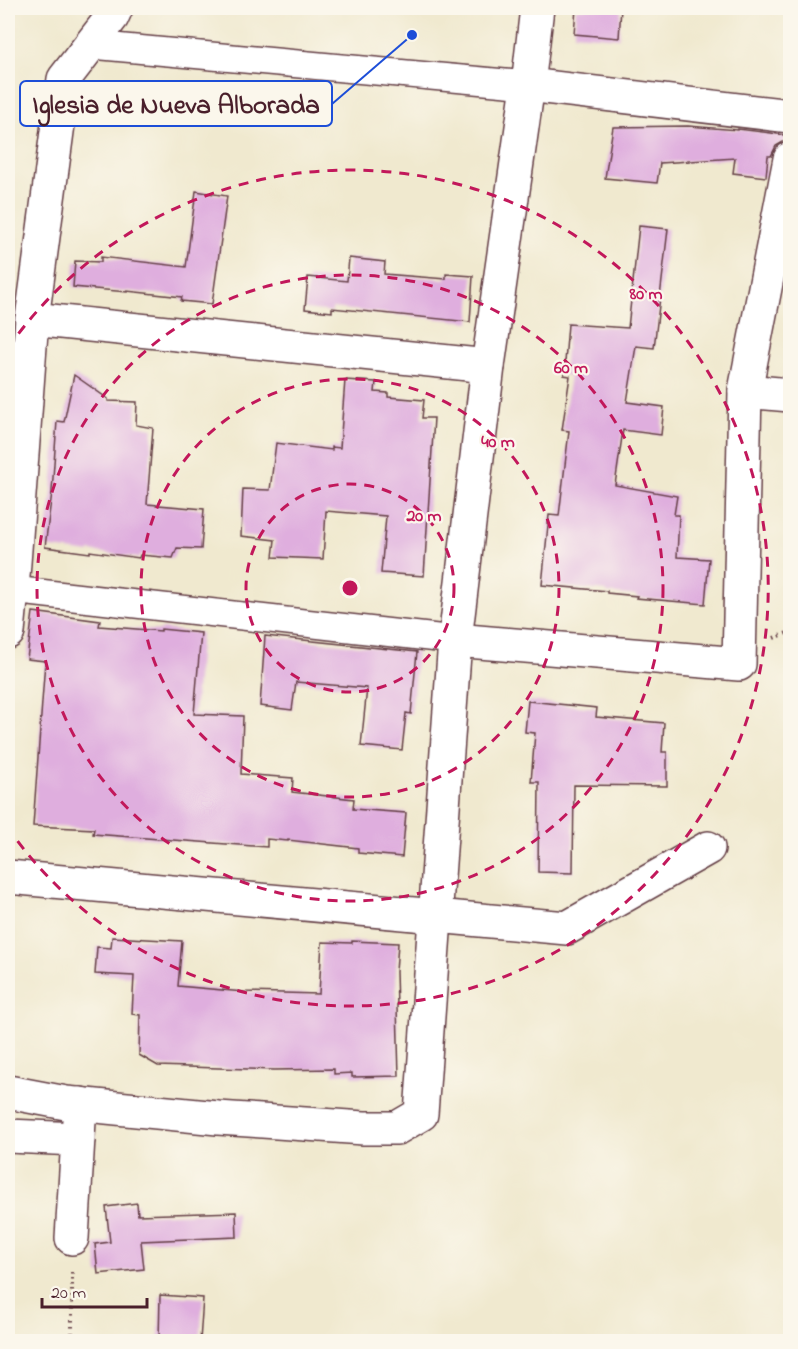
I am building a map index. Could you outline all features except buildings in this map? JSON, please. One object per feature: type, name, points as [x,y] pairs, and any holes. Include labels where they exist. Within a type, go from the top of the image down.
[{"type":"street","points":[[8,632],[32,319],[64,79],[92,45],[116,8]]},
{"type":"street","points":[[8,1092],[66,1103],[218,1118],[364,1128],[396,1128],[421,1114],[455,640],[488,366],[537,8]]},
{"type":"street","points":[[92,45],[528,85],[790,116]]},
{"type":"street","points":[[12,590],[455,640],[740,664],[746,391],[790,159]]},
{"type":"street","points":[[32,319],[488,366]]},
{"type":"street","points":[[746,391],[790,394]]},
{"type":"street","points":[[8,877],[567,928],[708,848]]},
{"type":"street","points":[[72,1238],[80,1104]]},
{"type":"street","points":[[8,1136],[78,1139]]},
{"type":"path","points":[[72,1238],[72,1341]]},
{"type":"place","name":"Iglesia de Nueva Alborada","points":[[412,35]]}]
